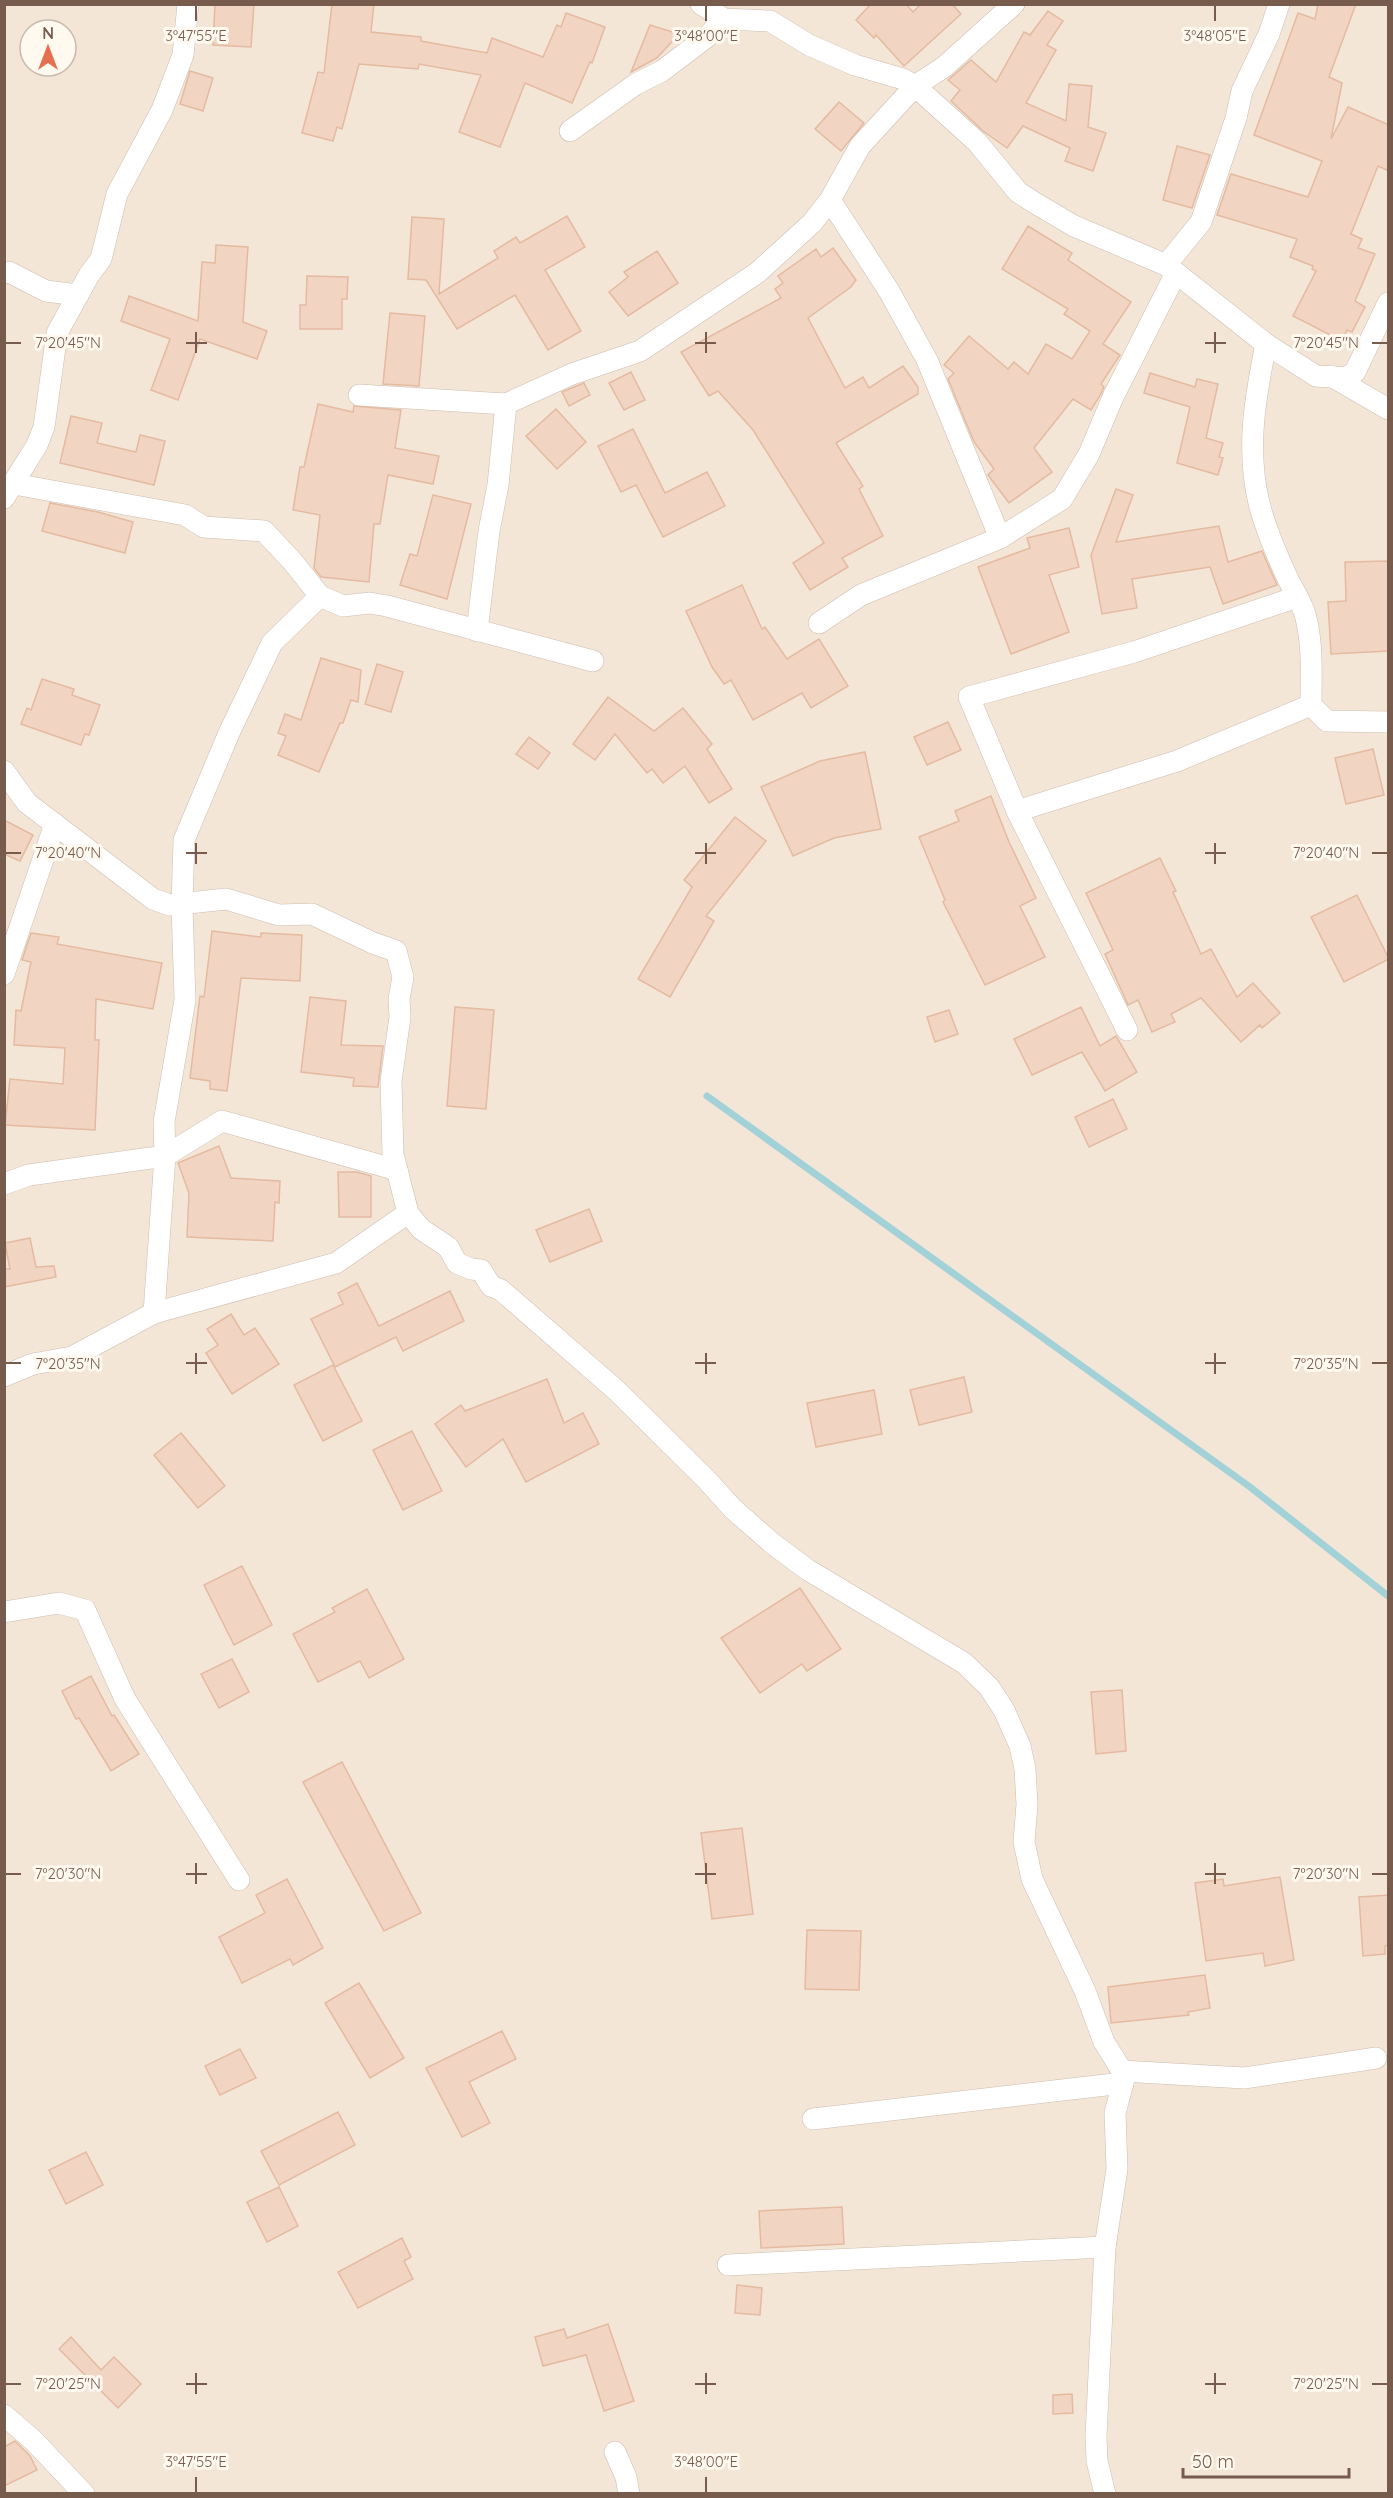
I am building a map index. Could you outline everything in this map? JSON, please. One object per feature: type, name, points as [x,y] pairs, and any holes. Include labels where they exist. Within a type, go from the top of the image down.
[{"type":"street","points":[[188,4],[183,55],[162,110],[117,194],[101,259],[57,333],[44,427],[37,445],[9,491],[185,515],[204,527],[264,531],[320,596],[343,606],[370,603],[387,606],[593,661]]},
{"type":"street","points":[[359,395],[506,404],[572,374],[640,351],[757,273],[812,223],[830,200],[860,146],[915,86],[944,67],[1014,4]]},
{"type":"street","points":[[819,623],[861,595],[1000,538],[1062,499],[1089,454],[1171,269],[1201,222],[1236,118],[1242,91],[1269,34],[1279,4]]},
{"type":"street","points":[[704,6],[724,19],[770,21],[809,45],[855,65],[915,86],[977,142],[1018,192],[1074,226],[1171,269],[1266,344],[1316,376],[1345,378],[1355,372],[1389,303]]},
{"type":"street","points":[[570,131],[636,84],[662,71],[708,36],[724,19]]},
{"type":"street","points":[[830,200],[889,291],[927,360],[1000,538]]},
{"type":"street","points":[[4,273],[9,272],[46,291],[78,295]]},
{"type":"street","points":[[1266,344],[1254,402],[1251,433],[1253,468],[1259,504],[1269,534],[1306,617],[1310,646],[1311,705],[1327,721],[1389,722]]},
{"type":"street","points":[[1331,376],[1389,409]]},
{"type":"street","points":[[477,631],[489,531],[498,485],[506,404]]},
{"type":"street","points":[[154,1313],[165,1156],[164,1122],[185,1000],[182,905],[184,840],[229,733],[272,643],[320,596]]},
{"type":"street","points":[[1127,1030],[1017,811],[969,697],[1134,652],[1297,597]]},
{"type":"street","points":[[1017,811],[1177,761],[1311,705]]},
{"type":"street","points":[[4,771],[27,803],[141,891],[170,905],[182,905],[201,900],[226,900],[279,915],[312,914],[373,943],[396,951],[403,977],[391,1081],[393,1154],[408,1213],[421,1229],[448,1247],[457,1263],[471,1269],[481,1270],[491,1286],[501,1290],[616,1390],[733,1509],[773,1544],[808,1570],[964,1663],[989,1687],[1004,1710],[1020,1746],[1025,1769],[1027,1804],[1024,1842],[1032,1879],[1085,1991],[1104,2042],[1123,2077],[1115,2113],[1118,2169],[1105,2247],[1096,2437],[1097,2461],[1105,2493]]},
{"type":"street","points":[[4,974],[55,824]]},
{"type":"street","points":[[4,1184],[29,1175],[165,1156],[222,1121],[398,1170]]},
{"type":"street","points":[[4,1376],[33,1364],[72,1356],[154,1313],[336,1263],[408,1213]]},
{"type":"street","points":[[4,1612],[59,1603],[85,1610],[125,1699],[239,1880]]},
{"type":"street","points":[[813,2119],[1123,2077],[1244,2078],[1376,2058]]},
{"type":"street","points":[[728,2265],[1105,2247]]},
{"type":"street","points":[[4,2415],[34,2441],[84,2493]]},
{"type":"street","points":[[615,2452],[626,2477],[629,2493]]},
{"type":"shaded area","points":[[5,5],[1388,5],[1388,2493],[5,2493]]},
{"type":"building","points":[[215,4],[254,4],[251,47],[213,45]]},
{"type":"building","points":[[332,4],[374,4],[371,32],[421,37],[421,41],[487,53],[492,38],[543,57],[557,25],[561,27],[566,13],[605,27],[592,63],[590,62],[572,103],[525,83],[500,147],[459,132],[481,75],[419,64],[418,69],[359,64],[342,129],[337,127],[333,141],[302,133],[318,72],[324,73]]},
{"type":"building","points":[[871,4],[906,4],[913,12],[921,4],[952,4],[961,14],[904,66],[876,35],[874,38],[856,20]]},
{"type":"building","points":[[1318,4],[1356,4],[1329,77],[1342,83],[1331,139],[1348,107],[1389,125],[1389,171],[1378,166],[1351,234],[1362,239],[1358,248],[1375,254],[1355,301],[1365,307],[1352,332],[1347,330],[1342,341],[1293,316],[1316,271],[1312,269],[1313,266],[1290,257],[1297,239],[1217,215],[1231,174],[1308,197],[1322,161],[1254,135],[1298,13],[1315,19]]},
{"type":"building","points":[[1048,11],[1063,21],[1047,45],[1056,50],[1026,103],[1066,121],[1069,84],[1092,86],[1088,127],[1106,133],[1093,171],[1065,161],[1070,148],[1023,126],[1007,148],[983,131],[951,101],[960,90],[948,80],[971,60],[996,82],[1024,32],[1030,35]]},
{"type":"building","points":[[650,25],[679,34],[657,58],[631,72]]},
{"type":"building","points":[[190,71],[213,78],[203,111],[180,104]]},
{"type":"building","points":[[839,102],[864,123],[841,151],[815,129]]},
{"type":"building","points":[[1177,146],[1210,155],[1192,208],[1163,200]]},
{"type":"building","points":[[567,216],[585,247],[545,270],[581,331],[548,350],[515,295],[457,329],[426,280],[408,279],[412,217],[444,219],[439,294],[498,258],[494,251],[516,237],[520,243]]},
{"type":"building","points":[[1028,226],[1072,253],[1068,260],[1131,302],[1103,344],[1120,355],[1101,384],[1104,387],[1101,394],[1091,410],[1073,399],[1034,448],[1052,472],[1009,503],[988,475],[994,469],[974,442],[948,379],[954,373],[944,365],[969,336],[1008,369],[1014,362],[1028,374],[1046,344],[1072,359],[1090,331],[1064,314],[1068,309],[1002,269]]},
{"type":"building","points":[[216,245],[248,247],[243,322],[267,331],[257,359],[200,339],[178,400],[151,390],[170,339],[121,321],[129,296],[198,321],[202,262],[215,263]]},
{"type":"building","points":[[833,248],[856,280],[851,287],[808,318],[845,388],[863,377],[869,388],[903,366],[918,387],[918,394],[836,443],[863,486],[859,489],[883,536],[842,558],[848,567],[810,590],[793,563],[824,543],[753,430],[718,391],[709,396],[681,352],[781,298],[775,289],[783,283],[778,276],[816,249],[821,257]]},
{"type":"building","points":[[657,251],[678,283],[628,316],[609,292],[628,277],[624,272]]},
{"type":"building","points":[[307,276],[348,277],[347,299],[342,299],[342,329],[300,329],[300,305],[306,305]]},
{"type":"building","points":[[390,313],[425,316],[419,386],[383,384]]},
{"type":"building","points":[[631,372],[645,400],[624,410],[609,383]]},
{"type":"building","points":[[1150,373],[1195,387],[1197,379],[1218,384],[1206,438],[1223,443],[1219,457],[1223,458],[1218,475],[1177,463],[1190,407],[1144,393]]},
{"type":"building","points":[[584,383],[590,395],[569,406],[562,392]]},
{"type":"building","points":[[318,404],[353,412],[354,406],[401,410],[395,448],[439,456],[433,484],[388,475],[380,524],[374,524],[369,582],[321,577],[314,568],[320,515],[293,510],[300,467],[304,467]]},
{"type":"building","points":[[556,409],[586,442],[557,469],[526,436]]},
{"type":"building","points":[[71,416],[102,423],[97,443],[136,452],[140,435],[165,441],[154,485],[60,463]]},
{"type":"building","points":[[633,429],[665,493],[707,472],[725,506],[663,537],[636,485],[621,492],[598,446]]},
{"type":"building","points":[[1116,489],[1133,495],[1116,542],[1219,526],[1228,562],[1262,551],[1277,585],[1223,604],[1210,567],[1132,579],[1137,608],[1102,614],[1091,555]]},
{"type":"building","points":[[433,495],[471,504],[447,599],[400,585],[410,554],[417,556]]},
{"type":"building","points":[[50,503],[98,512],[133,522],[125,553],[42,531]]},
{"type":"building","points":[[1069,528],[1079,567],[1049,575],[1069,632],[1011,654],[978,567],[1030,548],[1027,538]]},
{"type":"building","points":[[1389,561],[1389,651],[1331,654],[1328,602],[1346,601],[1345,562]]},
{"type":"building","points":[[742,585],[762,629],[765,627],[787,659],[819,639],[848,686],[811,708],[802,693],[753,720],[731,680],[724,684],[712,667],[686,611]]},
{"type":"building","points":[[321,658],[361,670],[358,702],[351,700],[343,723],[340,723],[319,772],[278,755],[286,736],[278,733],[285,714],[301,720]]},
{"type":"building","points":[[377,664],[403,672],[391,712],[365,704]]},
{"type":"building","points":[[42,679],[74,689],[72,695],[100,705],[89,735],[85,734],[81,745],[21,724],[27,708],[31,710]]},
{"type":"building","points":[[608,697],[654,731],[683,708],[712,744],[707,749],[732,789],[709,803],[685,766],[663,783],[652,769],[647,773],[615,734],[595,760],[573,744]]},
{"type":"building","points":[[948,722],[961,750],[927,765],[914,737]]},
{"type":"building","points":[[529,737],[550,753],[538,769],[516,754]]},
{"type":"building","points":[[1373,749],[1384,795],[1346,804],[1335,758]]},
{"type":"building","points":[[865,752],[881,829],[834,838],[793,856],[761,787],[820,761]]},
{"type":"building","points":[[991,796],[1009,842],[1036,898],[1020,906],[1045,957],[985,985],[943,902],[945,900],[919,837],[959,821],[955,811]]},
{"type":"building","points":[[735,817],[766,841],[706,916],[714,921],[670,997],[638,979],[692,887],[684,880]]},
{"type":"building","points":[[4,820],[33,835],[20,861],[4,854]]},
{"type":"building","points":[[1160,858],[1201,954],[1211,949],[1237,997],[1253,983],[1280,1013],[1262,1028],[1260,1025],[1241,1042],[1201,998],[1171,1014],[1175,1022],[1152,1032],[1138,1000],[1128,1005],[1105,954],[1113,950],[1086,893]]},
{"type":"building","points":[[1357,895],[1389,959],[1344,982],[1311,917]]},
{"type":"building","points":[[212,931],[261,937],[261,933],[302,935],[300,981],[241,978],[227,1091],[210,1089],[210,1081],[190,1078],[200,996],[204,997]]},
{"type":"building","points":[[31,933],[59,937],[57,944],[162,963],[153,1009],[96,999],[95,1040],[99,1040],[95,1130],[5,1125],[10,1079],[63,1084],[65,1048],[14,1045],[16,1010],[21,1011],[31,962],[22,960]]},
{"type":"building","points":[[310,997],[346,1001],[341,1045],[383,1046],[378,1087],[353,1086],[354,1078],[301,1072]]},
{"type":"building","points":[[455,1007],[494,1010],[486,1109],[447,1106]]},
{"type":"building","points":[[1081,1007],[1100,1046],[1116,1036],[1137,1072],[1105,1091],[1082,1052],[1032,1075],[1014,1039]]},
{"type":"building","points":[[949,1010],[958,1034],[935,1042],[927,1017]]},
{"type":"building","points":[[1113,1099],[1127,1129],[1089,1147],[1075,1117]]},
{"type":"building","points":[[219,1146],[231,1178],[280,1181],[279,1203],[275,1202],[273,1241],[187,1237],[189,1193],[178,1163]]},
{"type":"building","points":[[338,1172],[357,1172],[371,1176],[371,1217],[339,1217]]},
{"type":"building","points":[[589,1209],[602,1241],[550,1262],[536,1230]]},
{"type":"building","points":[[30,1238],[36,1267],[54,1266],[56,1277],[4,1287],[4,1269],[10,1269],[5,1243]]},
{"type":"building","points":[[357,1283],[379,1326],[450,1291],[464,1321],[403,1351],[396,1337],[335,1367],[311,1319],[343,1304],[338,1293]]},
{"type":"building","points":[[231,1314],[244,1335],[255,1328],[279,1364],[232,1394],[206,1353],[218,1345],[207,1329]]},
{"type":"building","points":[[333,1365],[362,1421],[323,1441],[294,1385]]},
{"type":"building","points":[[964,1377],[972,1412],[919,1425],[910,1390]]},
{"type":"building","points":[[547,1379],[564,1423],[583,1413],[599,1444],[526,1482],[503,1439],[466,1467],[435,1424],[461,1405],[465,1411]]},
{"type":"building","points":[[874,1390],[882,1434],[816,1447],[807,1403]]},
{"type":"building","points":[[412,1431],[442,1491],[403,1510],[373,1450]]},
{"type":"building","points":[[181,1433],[225,1486],[198,1508],[154,1455]]},
{"type":"building","points":[[242,1566],[272,1625],[234,1645],[204,1585]]},
{"type":"building","points":[[800,1588],[841,1649],[807,1671],[802,1664],[760,1693],[721,1638]]},
{"type":"building","points":[[367,1589],[404,1659],[369,1678],[360,1661],[318,1682],[293,1634],[335,1612],[332,1608]]},
{"type":"building","points":[[232,1659],[249,1692],[219,1708],[201,1674]]},
{"type":"building","points":[[91,1676],[112,1716],[114,1715],[139,1754],[111,1771],[79,1718],[76,1719],[62,1691]]},
{"type":"building","points":[[1122,1690],[1126,1751],[1096,1754],[1091,1692]]},
{"type":"building","points":[[342,1762],[421,1913],[384,1931],[303,1782]]},
{"type":"building","points":[[742,1828],[753,1914],[712,1919],[701,1833]]},
{"type":"building","points":[[1280,1877],[1294,1960],[1265,1966],[1263,1953],[1206,1961],[1195,1883],[1223,1879],[1224,1886]]},
{"type":"building","points":[[287,1879],[323,1948],[293,1965],[290,1959],[242,1983],[219,1937],[265,1913],[256,1895]]},
{"type":"building","points":[[1389,1895],[1389,1945],[1385,1946],[1385,1954],[1363,1956],[1359,1897]]},
{"type":"building","points":[[807,1930],[861,1931],[859,1990],[805,1989]]},
{"type":"building","points":[[1205,1975],[1210,2008],[1188,2012],[1189,2015],[1111,2023],[1108,1987]]},
{"type":"building","points":[[359,1983],[404,2058],[370,2078],[325,2003]]},
{"type":"building","points":[[502,2031],[516,2059],[469,2082],[490,2123],[462,2137],[426,2068]]},
{"type":"building","points":[[240,2049],[256,2078],[220,2095],[205,2066]]},
{"type":"building","points":[[338,2112],[355,2145],[279,2185],[261,2151]]},
{"type":"building","points":[[86,2152],[103,2185],[66,2204],[49,2170]]},
{"type":"building","points":[[279,2187],[298,2226],[267,2242],[247,2202]]},
{"type":"building","points":[[842,2207],[844,2244],[761,2248],[759,2211]]},
{"type":"building","points":[[402,2238],[411,2257],[404,2261],[413,2279],[358,2308],[338,2272]]},
{"type":"building","points":[[737,2285],[762,2288],[760,2315],[735,2313]]},
{"type":"building","points":[[608,2324],[634,2401],[604,2411],[586,2355],[543,2366],[535,2337],[564,2329],[567,2338]]},
{"type":"building","points":[[71,2337],[101,2370],[114,2357],[141,2384],[118,2408],[59,2349]]},
{"type":"building","points":[[1072,2394],[1073,2413],[1053,2414],[1053,2395]]},
{"type":"building","points":[[15,2441],[30,2456],[37,2470],[4,2486],[4,2447]]},
{"type":"waterway","points":[[707,1096],[1250,1487],[1388,1596]]}]
